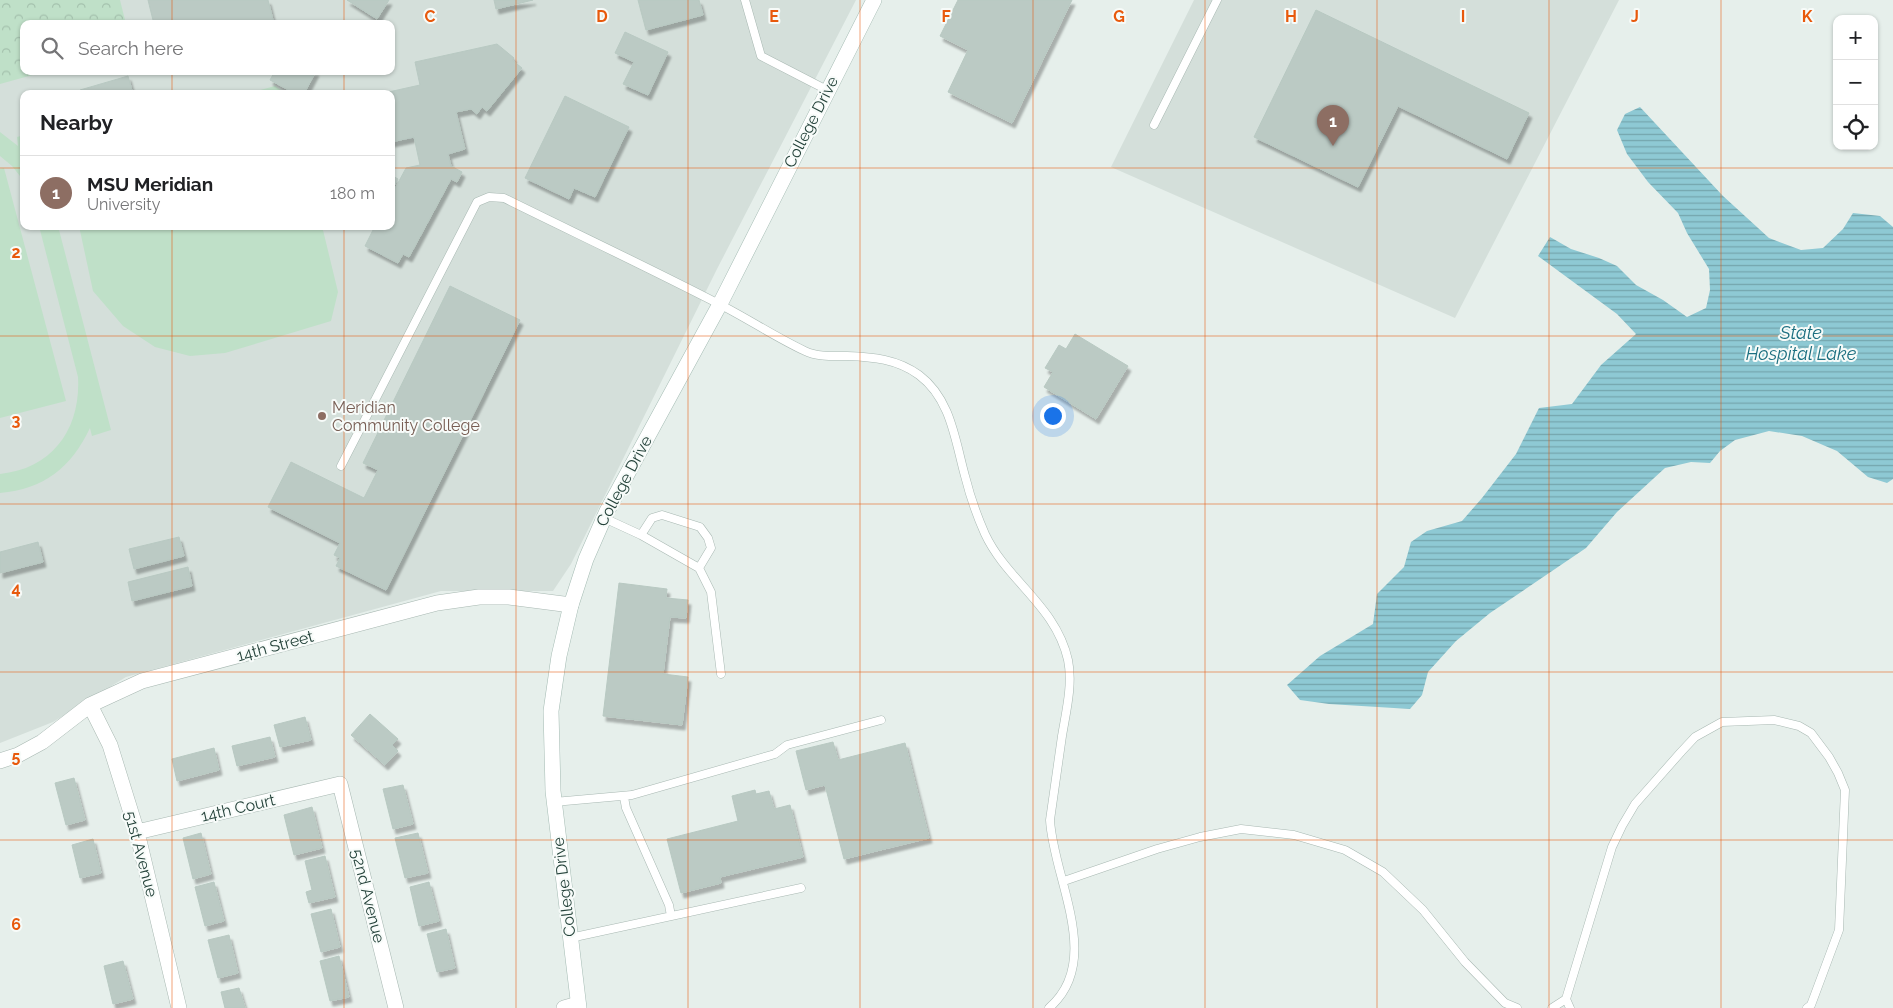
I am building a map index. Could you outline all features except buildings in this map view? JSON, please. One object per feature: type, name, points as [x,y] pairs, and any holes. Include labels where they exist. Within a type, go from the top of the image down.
[{"type":"street","name":"College Drive","points":[[574,1007],[570,938],[554,802],[551,710],[559,656],[571,605],[586,559],[604,518],[720,304],[874,0]]},
{"type":"street","name":"14th Street","points":[[0,761],[18,755],[42,742],[90,705],[142,681],[437,603],[479,597],[508,597],[571,605]]},
{"type":"street","name":"51st Avenue","points":[[90,705],[110,745],[137,832],[179,1008]]},
{"type":"street","name":"14th Court","points":[[137,832],[340,784]]},
{"type":"street","name":"52nd Avenue","points":[[340,784],[396,1008]]},
{"type":"lane","points":[[745,0],[761,56],[827,90]]},
{"type":"lane","points":[[1154,126],[1217,0]]},
{"type":"lane","points":[[341,466],[477,202],[489,196],[504,198],[720,304],[807,352],[830,356],[884,359],[905,366],[935,389],[944,404],[966,480],[980,523],[989,543],[1044,610],[1056,630],[1066,656],[1069,682],[1050,820],[1051,836],[1070,910],[1074,955],[1066,990],[1049,1008]]},
{"type":"lane","points":[[641,535],[652,518],[662,515],[700,527],[708,538],[711,548],[699,568]]},
{"type":"lane","points":[[604,518],[641,535],[699,568],[710,592],[721,674]]},
{"type":"lane","points":[[554,802],[624,797],[775,754],[787,745],[881,720]]},
{"type":"lane","points":[[1552,1008],[1566,999],[1612,846],[1636,804],[1695,737],[1722,722],[1774,720],[1799,726],[1811,733],[1838,773],[1845,790],[1840,930],[1811,1005],[1807,1008]]},
{"type":"lane","points":[[624,797],[626,808],[669,905],[671,916]]},
{"type":"lane","points":[[1064,881],[1157,849],[1200,837],[1241,829],[1294,835],[1345,850],[1383,872],[1423,910],[1465,962],[1505,1003],[1517,1008]]},
{"type":"lane","points":[[570,938],[801,888]]},
{"type":"lane","points":[[1566,999],[1570,1008]]},
{"type":"shaded area","name":"Meridian Community College","points":[[0,0],[856,0],[717,269],[571,564],[553,591],[441,591],[126,677],[53,722],[0,743]]},
{"type":"shaded area","points":[[1194,0],[1619,0],[1455,318],[1111,167]]},
{"type":"green space","points":[[0,0],[120,0],[125,20],[20,20],[20,75],[33,75],[0,84]]},
{"type":"green space","points":[[275,86],[281,90],[260,90]]},
{"type":"green space","points":[[0,132],[18,146],[17,137],[20,136],[20,176],[12,166],[0,156]]},
{"type":"green space","points":[[4,168],[66,401],[0,418],[0,169]]},
{"type":"green space","points":[[40,230],[59,230],[111,430],[92,436],[90,428],[74,454],[54,474],[30,487],[0,493],[0,474],[35,464],[49,455],[60,443],[69,429],[75,413],[78,396],[78,377]]},
{"type":"green space","points":[[80,230],[323,230],[338,292],[331,321],[225,353],[190,356],[155,347],[123,326],[93,291]]},
{"type":"water","name":"State Hospital Lake","points":[[1640,107],[1723,196],[1769,238],[1801,250],[1823,248],[1843,229],[1853,213],[1880,216],[1893,227],[1893,479],[1887,483],[1868,477],[1837,451],[1802,436],[1769,431],[1735,440],[1720,451],[1710,463],[1691,462],[1665,468],[1617,512],[1586,548],[1490,613],[1456,641],[1428,672],[1422,695],[1410,709],[1329,704],[1300,700],[1287,685],[1320,656],[1373,624],[1377,594],[1404,567],[1411,542],[1427,531],[1462,521],[1516,454],[1539,408],[1572,404],[1601,365],[1636,334],[1617,314],[1538,256],[1550,237],[1571,249],[1617,266],[1636,285],[1663,300],[1687,317],[1706,308],[1710,290],[1709,269],[1687,233],[1678,213],[1648,182],[1627,154],[1617,130],[1625,114]]},
{"type":"place","name":"MSU Meridian","points":[[1333,146]]},
{"type":"place","name":"Meridian Community College","points":[[322,416]]}]
